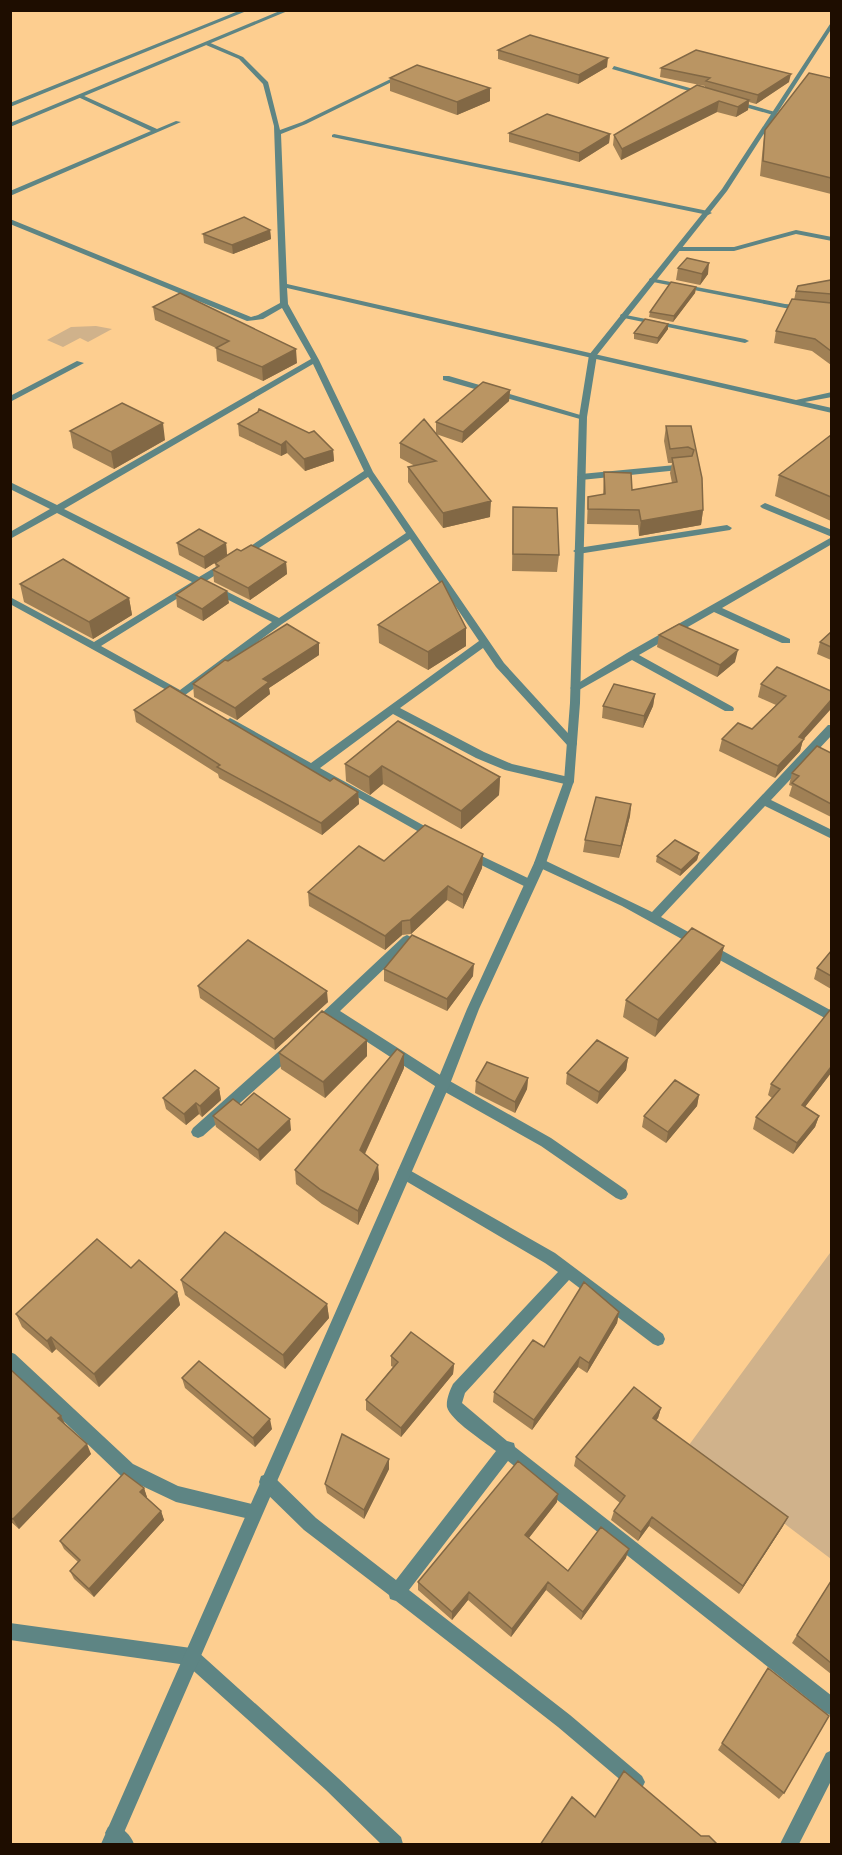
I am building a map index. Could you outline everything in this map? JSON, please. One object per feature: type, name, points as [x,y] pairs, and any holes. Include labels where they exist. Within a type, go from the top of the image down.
[{"type":"street","points":[[10,105],[247,10]]},
{"type":"street","points":[[10,125],[287,11]]},
{"type":"street","points":[[116,1841],[191,1657],[443,1084],[473,1009],[540,863],[569,780],[575,688],[583,417],[593,355],[708,213],[831,23]]},
{"type":"street","points":[[208,44],[241,58],[266,83],[277,133],[284,304],[315,360],[369,472],[500,665],[572,743]]},
{"type":"street","points":[[614,69],[714,97]]},
{"type":"street","points":[[277,133],[304,123],[403,75]]},
{"type":"street","points":[[80,96],[156,131]]},
{"type":"street","points":[[725,100],[773,113]]},
{"type":"street","points":[[10,194],[178,122]]},
{"type":"street","points":[[334,136],[708,213]]},
{"type":"street","points":[[10,221],[250,319],[260,317],[284,304]]},
{"type":"street","points":[[679,249],[734,249],[796,232],[831,239]]},
{"type":"street","points":[[816,236],[831,232]]},
{"type":"street","points":[[653,280],[784,306],[831,310]]},
{"type":"street","points":[[282,285],[831,411]]},
{"type":"street","points":[[624,316],[745,341]]},
{"type":"street","points":[[10,536],[315,360]]},
{"type":"street","points":[[10,400],[80,363]]},
{"type":"street","points":[[446,378],[583,417]]},
{"type":"street","points":[[796,402],[831,394]]},
{"type":"street","points":[[581,477],[686,467]]},
{"type":"street","points":[[93,647],[369,472]]},
{"type":"street","points":[[10,485],[279,622]]},
{"type":"street","points":[[765,506],[831,534]]},
{"type":"street","points":[[578,551],[727,528]]},
{"type":"street","points":[[10,600],[185,697],[279,622],[411,534]]},
{"type":"street","points":[[575,688],[831,540]]},
{"type":"street","points":[[714,608],[786,641]]},
{"type":"street","points":[[312,768],[484,642]]},
{"type":"street","points":[[631,655],[729,709]]},
{"type":"street","points":[[393,709],[480,755],[509,766],[569,780]]},
{"type":"street","points":[[220,717],[405,822],[530,884]]},
{"type":"street","points":[[652,918],[831,728]]},
{"type":"street","points":[[763,801],[831,835]]},
{"type":"street","points":[[540,863],[652,918],[831,1017]]},
{"type":"street","points":[[198,1132],[332,1012],[407,940]]},
{"type":"street","points":[[332,1012],[443,1084],[546,1142],[621,1194]]},
{"type":"street","points":[[404,1173],[521,1240],[568,1271],[658,1339]]},
{"type":"street","points":[[568,1271],[458,1389],[454,1405],[464,1416],[508,1448],[831,1707]]},
{"type":"street","points":[[10,1359],[127,1470],[176,1494],[254,1512]]},
{"type":"street","points":[[396,1593],[508,1448]]},
{"type":"street","points":[[267,1482],[310,1524],[396,1593],[564,1721],[646,1791]]},
{"type":"street","points":[[12,1634],[55,1636],[191,1657],[332,1784],[394,1845]]},
{"type":"street","points":[[789,1845],[831,1759]]},
{"type":"shaded area","points":[[96,326],[112,329],[88,342],[80,338],[63,347],[47,340],[71,327]]},
{"type":"shaded area","points":[[831,1254],[831,1559],[686,1449]]},
{"type":"building","points":[[530,35],[608,58],[579,75],[498,50]]},
{"type":"building","points":[[696,50],[791,74],[758,95],[706,81],[710,78],[661,68]]},
{"type":"building","points":[[417,65],[490,88],[457,102],[390,78]]},
{"type":"building","points":[[809,73],[831,78],[831,178],[763,161],[765,130]]},
{"type":"building","points":[[697,85],[749,100],[738,107],[719,101],[622,149],[614,135]]},
{"type":"building","points":[[547,114],[610,134],[579,153],[509,133]]},
{"type":"building","points":[[244,217],[270,230],[232,245],[203,234]]},
{"type":"building","points":[[687,258],[709,263],[702,274],[678,268]]},
{"type":"building","points":[[831,280],[831,294],[796,291],[798,286]]},
{"type":"building","points":[[671,282],[696,287],[674,316],[650,312]]},
{"type":"building","points":[[180,293],[296,349],[262,367],[216,348],[229,341],[153,307]]},
{"type":"building","points":[[792,299],[831,303],[831,351],[815,339],[776,331]]},
{"type":"building","points":[[645,319],[668,324],[658,338],[634,333]]},
{"type":"building","points":[[483,382],[510,390],[463,432],[436,422]]},
{"type":"building","points":[[122,403],[163,423],[111,452],[70,431]]},
{"type":"building","points":[[259,409],[309,433],[314,431],[333,450],[304,459],[286,441],[281,445],[238,424],[258,412]]},
{"type":"building","points":[[424,419],[491,501],[443,513],[408,467],[436,461],[400,443]]},
{"type":"building","points":[[666,426],[691,426],[702,478],[703,510],[641,521],[639,510],[588,509],[588,497],[605,494],[604,472],[631,473],[632,490],[677,482],[672,458],[692,456],[694,450],[688,447],[670,449]]},
{"type":"building","points":[[831,435],[831,497],[779,475]]},
{"type":"building","points":[[513,507],[557,508],[559,555],[513,554]]},
{"type":"building","points":[[199,529],[226,543],[204,557],[177,543]]},
{"type":"building","points":[[251,545],[286,562],[248,588],[213,570],[219,566],[215,563],[237,549],[241,551]]},
{"type":"building","points":[[63,559],[129,598],[89,622],[20,584]]},
{"type":"building","points":[[201,578],[227,591],[202,609],[176,595]]},
{"type":"building","points":[[442,581],[466,628],[428,652],[378,625]]},
{"type":"building","points":[[287,624],[319,643],[263,679],[269,682],[235,708],[193,684],[225,660],[228,661]]},
{"type":"building","points":[[679,624],[738,650],[720,665],[659,635]]},
{"type":"building","points":[[831,632],[831,647],[820,642]]},
{"type":"building","points":[[777,667],[831,691],[831,700],[799,737],[804,739],[778,766],[722,739],[738,723],[752,729],[786,696],[761,684]]},
{"type":"building","points":[[614,684],[655,694],[644,716],[603,706]]},
{"type":"building","points":[[170,686],[330,781],[334,778],[358,792],[321,823],[217,767],[220,765],[134,710]]},
{"type":"building","points":[[398,721],[500,777],[461,811],[382,766],[369,777],[345,764]]},
{"type":"building","points":[[817,746],[831,753],[831,804],[792,783],[799,776],[792,773]]},
{"type":"building","points":[[596,797],[631,804],[621,846],[585,840]]},
{"type":"building","points":[[425,825],[483,854],[463,895],[448,886],[410,920],[402,921],[385,936],[308,892],[359,846],[384,861]]},
{"type":"building","points":[[675,840],[699,853],[681,870],[657,856]]},
{"type":"building","points":[[692,928],[724,946],[658,1020],[626,1000]]},
{"type":"building","points":[[412,935],[474,964],[447,999],[384,969]]},
{"type":"building","points":[[248,940],[327,991],[274,1039],[198,986]]},
{"type":"building","points":[[831,951],[831,976],[817,968]]},
{"type":"building","points":[[830,1010],[831,1067],[802,1105],[819,1116],[797,1143],[756,1117],[780,1089],[771,1084]]},
{"type":"building","points":[[322,1011],[367,1040],[323,1082],[279,1053]]},
{"type":"building","points":[[597,1040],[628,1058],[599,1092],[567,1073]]},
{"type":"building","points":[[397,1049],[404,1054],[360,1150],[378,1165],[358,1211],[321,1190],[295,1170]]},
{"type":"building","points":[[487,1062],[528,1078],[515,1102],[476,1081]]},
{"type":"building","points":[[195,1070],[219,1088],[200,1106],[196,1103],[184,1114],[163,1098]]},
{"type":"building","points":[[675,1080],[699,1095],[668,1132],[644,1116]]},
{"type":"building","points":[[254,1093],[290,1119],[258,1150],[213,1116],[233,1099],[241,1105]]},
{"type":"building","points":[[225,1232],[327,1304],[283,1355],[181,1280]]},
{"type":"building","points":[[97,1239],[131,1268],[139,1260],[177,1292],[94,1374],[51,1337],[47,1341],[16,1314]]},
{"type":"building","points":[[584,1282],[619,1312],[589,1363],[580,1357],[534,1420],[494,1392],[533,1340],[544,1347]]},
{"type":"building","points":[[411,1332],[454,1364],[401,1428],[366,1400],[398,1362],[391,1356]]},
{"type":"building","points":[[199,1361],[270,1419],[253,1438],[182,1378]]},
{"type":"building","points":[[10,1369],[61,1416],[58,1418],[87,1444],[13,1519],[10,1517]]},
{"type":"building","points":[[634,1387],[661,1408],[653,1418],[788,1517],[743,1586],[652,1517],[641,1532],[614,1511],[625,1496],[576,1457]]},
{"type":"building","points":[[342,1434],[389,1459],[364,1510],[325,1484]]},
{"type":"building","points":[[518,1461],[558,1494],[525,1535],[568,1571],[601,1527],[629,1549],[583,1612],[548,1582],[512,1629],[469,1592],[452,1612],[418,1582]]},
{"type":"building","points":[[124,1473],[144,1488],[140,1492],[161,1511],[89,1589],[70,1571],[80,1560],[60,1541]]},
{"type":"building","points":[[831,1581],[831,1663],[797,1635]]},
{"type":"building","points":[[768,1668],[829,1716],[784,1793],[722,1743]]},
{"type":"building","points":[[624,1771],[701,1836],[709,1836],[718,1845],[540,1845],[572,1797],[595,1817]]}]
